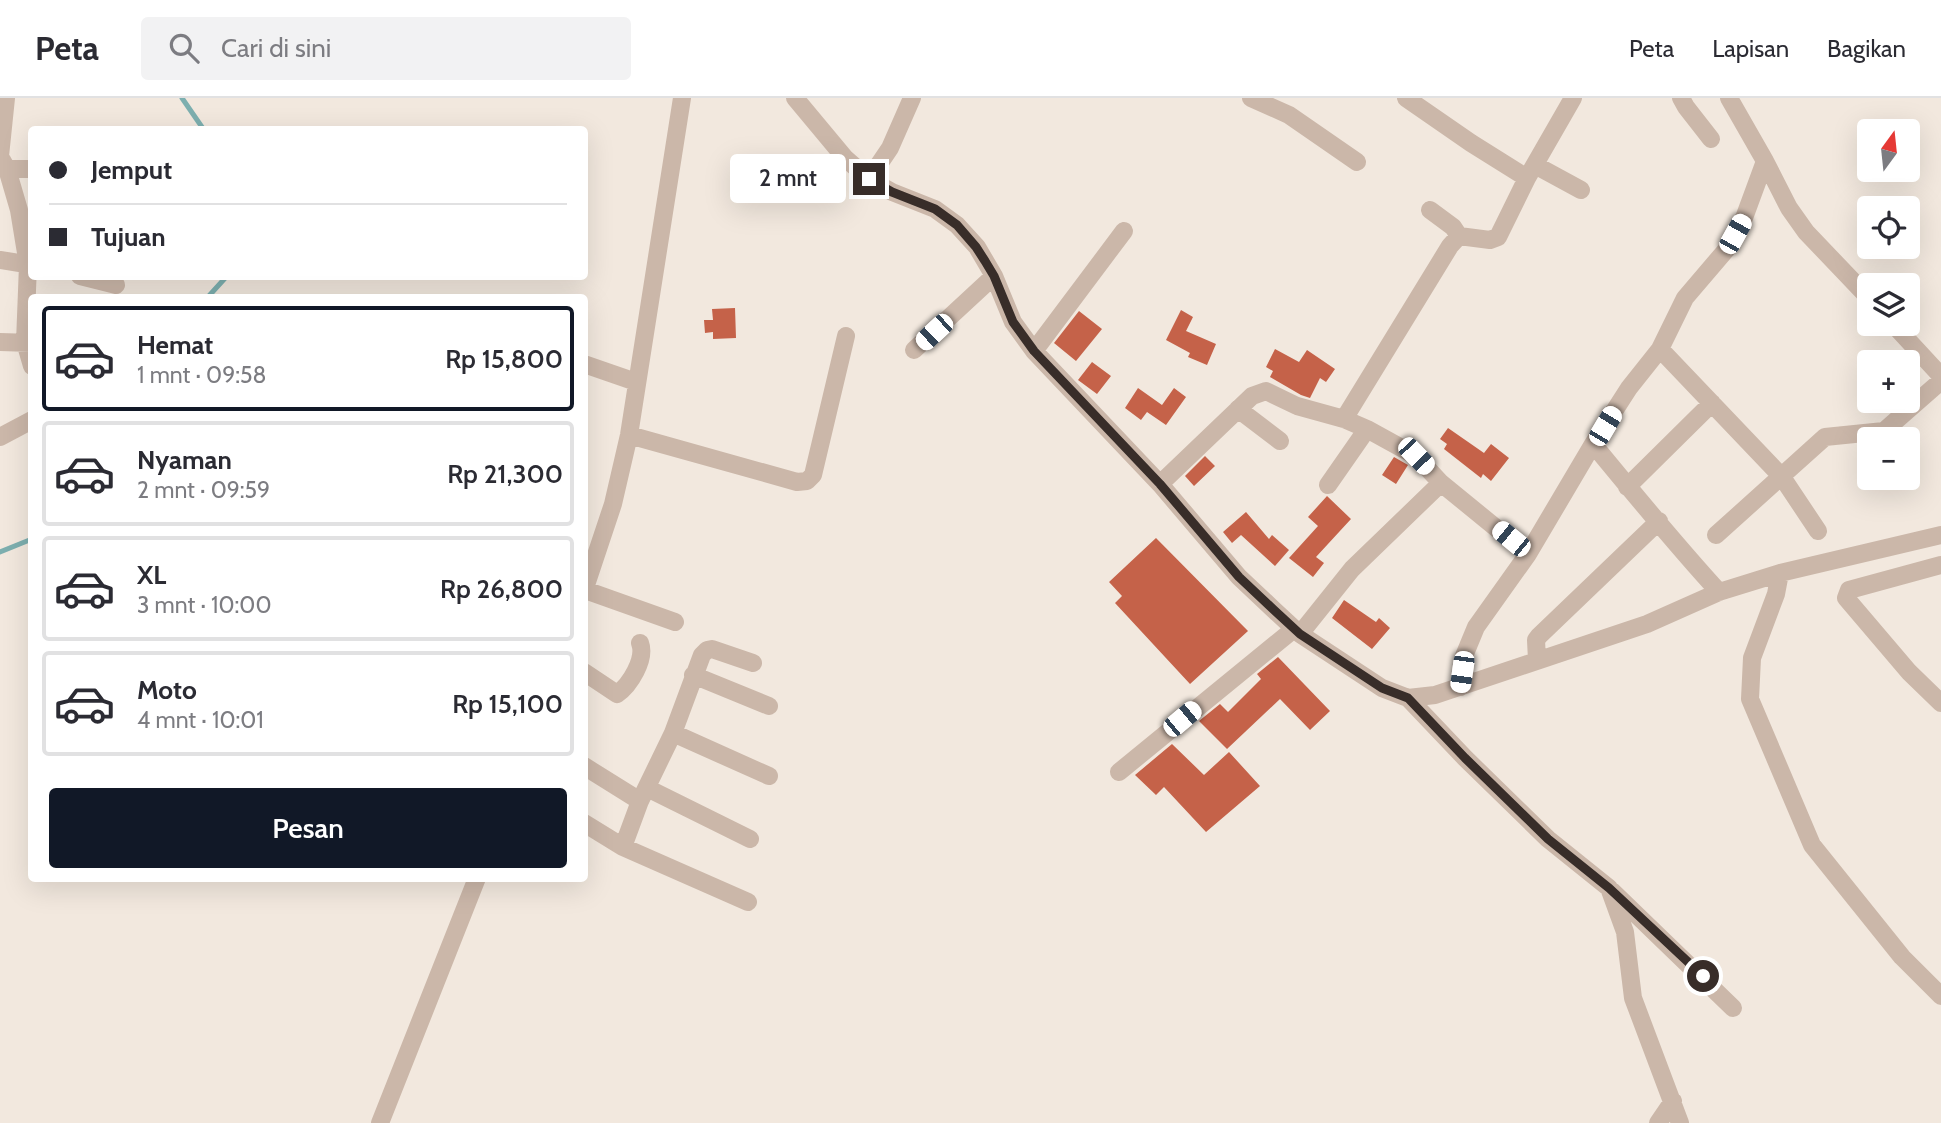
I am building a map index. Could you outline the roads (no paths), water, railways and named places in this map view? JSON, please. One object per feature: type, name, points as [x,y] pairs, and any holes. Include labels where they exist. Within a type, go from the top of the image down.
[{"type":"street","points":[[6,98],[2,160],[19,211],[28,255]]},
{"type":"street","points":[[588,581],[613,504],[629,435],[682,98]]},
{"type":"street","points":[[795,98],[845,158],[869,179],[892,192],[935,209],[957,225],[976,247],[994,276],[1013,322],[1034,351],[1160,484],[1239,577],[1297,632],[1382,688],[1408,698],[1548,839],[1609,888],[1733,1008]]},
{"type":"street","points":[[869,179],[890,148],[912,98]]},
{"type":"street","points":[[1251,98],[1289,115],[1357,162]]},
{"type":"street","points":[[1406,98],[1471,144],[1581,190]]},
{"type":"street","points":[[1458,236],[1490,240],[1498,237],[1531,171],[1573,98]]},
{"type":"street","points":[[1681,98],[1711,139]]},
{"type":"street","points":[[1729,98],[1789,208],[1806,232],[1857,285]]},
{"type":"street","points":[[2,160],[28,168]]},
{"type":"street","points":[[1460,687],[1464,656],[1476,627],[1528,554],[1629,388],[1660,349],[1685,298],[1726,250],[1744,218],[1765,161]]},
{"type":"street","points":[[1430,210],[1453,227],[1458,236]]},
{"type":"street","points":[[1034,351],[1124,231]]},
{"type":"street","points":[[1345,419],[1458,236]]},
{"type":"street","points":[[0,260],[28,265]]},
{"type":"street","points":[[915,350],[994,276]]},
{"type":"street","points":[[96,280],[116,285]]},
{"type":"street","points":[[629,435],[797,482],[807,481],[813,475],[846,336]]},
{"type":"street","points":[[1716,535],[1825,437],[1884,431],[1941,378],[1904,336]]},
{"type":"street","points":[[0,342],[28,343]]},
{"type":"street","points":[[1660,349],[1782,477],[1818,531]]},
{"type":"street","points":[[588,365],[636,383]]},
{"type":"street","points":[[1160,484],[1252,396],[1265,391],[1297,407],[1345,419],[1416,456],[1441,483],[1528,554]]},
{"type":"street","points":[[1627,487],[1712,403]]},
{"type":"street","points":[[1238,409],[1280,441]]},
{"type":"street","points":[[0,437],[28,422]]},
{"type":"street","points":[[1328,485],[1367,429]]},
{"type":"street","points":[[1593,444],[1719,592]]},
{"type":"street","points":[[1119,772],[1297,632],[1352,569],[1441,483]]},
{"type":"street","points":[[1537,660],[1536,640],[1539,636],[1659,521]]},
{"type":"street","points":[[1408,698],[1435,695],[1460,687],[1647,624],[1719,592],[1780,573],[1941,535]]},
{"type":"street","points":[[1941,565],[1846,593],[1846,598],[1909,673],[1941,703]]},
{"type":"street","points":[[1780,573],[1776,594],[1752,658],[1750,699],[1812,845],[1902,957],[1941,996]]},
{"type":"street","points":[[588,591],[675,622]]},
{"type":"street","points":[[588,675],[617,694],[632,677],[642,650],[640,643]]},
{"type":"street","points":[[622,847],[673,733],[702,655],[706,650],[712,649],[753,663]]},
{"type":"street","points":[[694,676],[769,706]]},
{"type":"street","points":[[673,733],[769,776]]},
{"type":"street","points":[[588,768],[643,795],[750,839]]},
{"type":"street","points":[[588,826],[622,847],[748,902]]},
{"type":"street","points":[[380,1123],[475,882]]},
{"type":"street","points":[[1609,888],[1625,932],[1633,998],[1674,1101],[1680,1123]]},
{"type":"street","points":[[1658,1123],[1674,1101]]},
{"type":"waterway","points":[[182,98],[201,126]]},
{"type":"waterway","points":[[211,294],[223,280]]},
{"type":"waterway","points":[[0,552],[28,541]]}]
